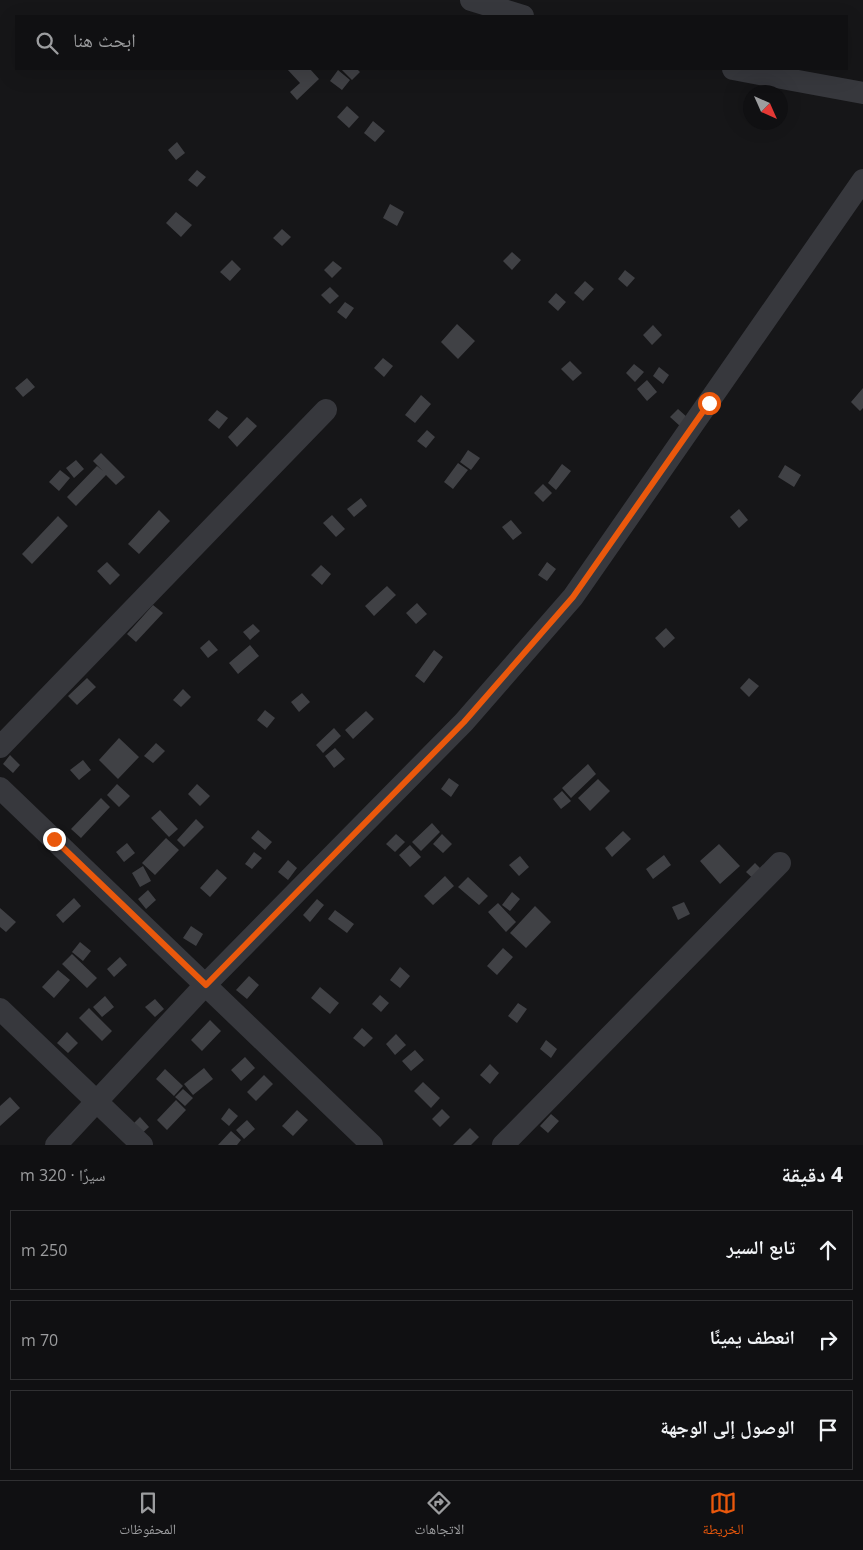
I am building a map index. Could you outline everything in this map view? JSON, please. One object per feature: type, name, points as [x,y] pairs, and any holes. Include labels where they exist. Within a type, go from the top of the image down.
[{"type":"street","points":[[471,0],[520,15]]},
{"type":"street","points":[[739,70],[863,93]]},
{"type":"street","points":[[56,1145],[206,985],[464,722],[573,597],[863,180]]},
{"type":"street","points":[[0,747],[326,410]]},
{"type":"street","points":[[0,788],[372,1145]]},
{"type":"street","points":[[503,1145],[780,863]]},
{"type":"street","points":[[0,1009],[142,1145]]},
{"type":"building","points":[[288,70],[311,70],[319,79],[297,100],[290,92],[300,83]]},
{"type":"building","points":[[338,70],[350,80],[342,90],[330,81]]},
{"type":"building","points":[[342,70],[358,70],[360,72],[352,80]]},
{"type":"building","points":[[347,106],[359,117],[349,128],[337,117]]},
{"type":"building","points":[[373,121],[385,131],[375,142],[364,133]]},
{"type":"building","points":[[177,142],[185,153],[176,160],[168,150]]},
{"type":"building","points":[[197,170],[206,177],[197,187],[188,180]]},
{"type":"building","points":[[390,204],[404,212],[397,226],[383,218]]},
{"type":"building","points":[[176,212],[192,225],[181,237],[166,223]]},
{"type":"building","points":[[282,229],[291,237],[282,246],[273,238]]},
{"type":"building","points":[[512,252],[521,260],[512,270],[503,261]]},
{"type":"building","points":[[232,260],[241,269],[230,281],[220,272]]},
{"type":"building","points":[[333,261],[342,268],[332,278],[324,270]]},
{"type":"building","points":[[625,270],[635,278],[627,287],[618,279]]},
{"type":"building","points":[[585,281],[594,289],[583,301],[574,293]]},
{"type":"building","points":[[330,287],[339,296],[330,304],[321,295]]},
{"type":"building","points":[[556,293],[566,302],[558,311],[548,302]]},
{"type":"building","points":[[345,302],[354,308],[346,319],[337,312]]},
{"type":"building","points":[[457,324],[475,341],[458,359],[441,342]]},
{"type":"building","points":[[653,325],[662,335],[652,345],[643,335]]},
{"type":"building","points":[[383,358],[393,366],[384,377],[374,368]]},
{"type":"building","points":[[570,361],[582,373],[573,381],[561,369]]},
{"type":"building","points":[[634,364],[644,372],[635,382],[626,373]]},
{"type":"building","points":[[659,367],[669,375],[663,384],[653,376]]},
{"type":"building","points":[[27,378],[35,387],[23,397],[15,388]]},
{"type":"building","points":[[647,380],[657,392],[647,401],[637,389]]},
{"type":"building","points":[[863,388],[863,408],[860,411],[851,402]]},
{"type":"building","points":[[421,395],[431,404],[415,423],[405,415]]},
{"type":"building","points":[[678,409],[688,418],[680,426],[670,417]]},
{"type":"building","points":[[217,410],[228,418],[219,429],[208,420]]},
{"type":"building","points":[[247,417],[257,426],[237,447],[228,437]]},
{"type":"building","points":[[427,430],[435,437],[426,448],[417,441]]},
{"type":"building","points":[[468,450],[480,458],[471,470],[460,462]]},
{"type":"building","points":[[101,453],[125,477],[116,485],[106,475],[76,506],[67,497],[97,466],[103,471],[93,461]]},
{"type":"building","points":[[76,460],[84,469],[74,478],[66,468]]},
{"type":"building","points":[[458,463],[468,470],[453,489],[444,482]]},
{"type":"building","points":[[562,464],[571,471],[556,490],[548,483]]},
{"type":"building","points":[[785,465],[801,475],[794,487],[778,477]]},
{"type":"building","points":[[60,470],[70,478],[59,491],[49,482]]},
{"type":"building","points":[[543,484],[552,493],[543,502],[534,493]]},
{"type":"building","points":[[361,498],[367,506],[354,517],[347,509]]},
{"type":"building","points":[[739,509],[748,520],[739,528],[730,517]]},
{"type":"building","points":[[159,510],[170,521],[139,554],[128,544]]},
{"type":"building","points":[[332,515],[345,529],[336,537],[323,523]]},
{"type":"building","points":[[58,516],[68,526],[32,564],[22,554]]},
{"type":"building","points":[[511,520],[522,533],[513,540],[502,527]]},
{"type":"building","points":[[107,562],[120,575],[110,585],[97,571]]},
{"type":"building","points":[[547,562],[556,569],[547,581],[538,575]]},
{"type":"building","points":[[321,565],[331,574],[322,585],[311,575]]},
{"type":"building","points":[[387,586],[396,595],[374,616],[365,606]]},
{"type":"building","points":[[417,603],[427,614],[416,624],[406,613]]},
{"type":"building","points":[[153,605],[163,613],[136,642],[127,634]]},
{"type":"building","points":[[253,624],[260,631],[250,640],[243,632]]},
{"type":"building","points":[[666,628],[675,638],[664,648],[655,638]]},
{"type":"building","points":[[209,640],[218,650],[208,658],[200,648]]},
{"type":"building","points":[[250,645],[259,656],[238,674],[229,663]]},
{"type":"building","points":[[434,650],[443,657],[424,683],[415,676]]},
{"type":"building","points":[[87,678],[96,687],[77,705],[68,696]]},
{"type":"building","points":[[749,678],[759,686],[749,697],[740,688]]},
{"type":"building","points":[[183,689],[191,697],[181,707],[173,700]]},
{"type":"building","points":[[302,693],[310,702],[299,712],[291,702]]},
{"type":"building","points":[[265,710],[275,718],[267,728],[257,720]]},
{"type":"building","points":[[366,711],[374,719],[353,739],[345,730]]},
{"type":"building","points":[[334,728],[341,736],[323,753],[316,745]]},
{"type":"building","points":[[119,738],[139,757],[118,779],[99,760]]},
{"type":"building","points":[[156,743],[165,751],[153,763],[144,756]]},
{"type":"building","points":[[335,748],[345,759],[334,768],[325,756]]},
{"type":"building","points":[[10,755],[20,765],[13,773],[3,764]]},
{"type":"building","points":[[83,760],[91,770],[79,780],[70,770]]},
{"type":"building","points":[[588,764],[596,774],[571,798],[562,788]]},
{"type":"building","points":[[449,778],[459,785],[451,797],[441,789]]},
{"type":"building","points":[[598,779],[610,791],[590,811],[578,798]]},
{"type":"building","points":[[117,784],[130,796],[119,807],[107,795]]},
{"type":"building","points":[[197,784],[210,796],[200,806],[188,794]]},
{"type":"building","points":[[562,791],[571,801],[561,809],[553,799]]},
{"type":"building","points":[[101,798],[110,807],[81,838],[71,829]]},
{"type":"building","points":[[160,810],[178,829],[169,837],[151,818]]},
{"type":"building","points":[[196,819],[204,827],[184,847],[177,840]]},
{"type":"building","points":[[432,823],[440,832],[421,851],[412,842]]},
{"type":"building","points":[[258,830],[272,842],[265,850],[251,838]]},
{"type":"building","points":[[623,831],[631,839],[612,857],[605,848]]},
{"type":"building","points":[[396,834],[405,842],[395,852],[386,844]]},
{"type":"building","points":[[442,834],[452,844],[443,853],[433,844]]},
{"type":"building","points":[[166,838],[179,850],[155,875],[142,863]]},
{"type":"building","points":[[127,843],[135,853],[124,862],[116,852]]},
{"type":"building","points":[[719,844],[740,866],[720,884],[700,861]]},
{"type":"building","points":[[410,845],[421,857],[410,867],[399,855]]},
{"type":"building","points":[[254,852],[262,858],[252,869],[245,864]]},
{"type":"building","points":[[664,855],[671,865],[653,879],[646,869]]},
{"type":"building","points":[[520,856],[529,867],[519,876],[509,865]]},
{"type":"building","points":[[288,860],[297,868],[288,880],[278,872]]},
{"type":"building","points":[[755,863],[766,874],[758,883],[746,872]]},
{"type":"building","points":[[143,866],[151,881],[140,887],[132,873]]},
{"type":"building","points":[[217,869],[227,878],[210,897],[200,888]]},
{"type":"building","points":[[445,876],[454,886],[433,905],[424,896]]},
{"type":"building","points":[[468,877],[488,896],[479,905],[458,887]]},
{"type":"building","points":[[148,890],[156,900],[146,909],[138,899]]},
{"type":"building","points":[[512,892],[520,899],[510,911],[502,905]]},
{"type":"building","points":[[74,898],[81,906],[63,923],[56,915]]},
{"type":"building","points":[[317,899],[324,905],[310,922],[303,915]]},
{"type":"building","points":[[684,902],[690,914],[678,920],[672,907]]},
{"type":"building","points":[[498,903],[516,922],[506,932],[488,912]]},
{"type":"building","points":[[535,906],[551,922],[526,948],[510,933]]},
{"type":"building","points":[[0,908],[16,922],[6,932],[0,927]]},
{"type":"building","points":[[335,910],[354,924],[347,933],[328,919]]},
{"type":"building","points":[[191,926],[203,934],[196,946],[183,938]]},
{"type":"building","points":[[80,942],[91,951],[83,961],[72,952]]},
{"type":"building","points":[[503,948],[513,957],[497,975],[487,966]]},
{"type":"building","points":[[72,954],[97,978],[87,988],[62,964]]},
{"type":"building","points":[[120,957],[127,965],[114,977],[107,969]]},
{"type":"building","points":[[400,967],[410,976],[400,988],[390,980]]},
{"type":"building","points":[[58,970],[70,980],[54,998],[42,987]]},
{"type":"building","points":[[249,976],[259,985],[247,999],[236,990]]},
{"type":"building","points":[[320,987],[339,1003],[330,1014],[311,998]]},
{"type":"building","points":[[380,995],[389,1003],[381,1012],[372,1004]]},
{"type":"building","points":[[105,996],[114,1007],[102,1017],[93,1007]]},
{"type":"building","points":[[155,999],[164,1009],[155,1017],[145,1007]]},
{"type":"building","points":[[518,1003],[527,1009],[517,1023],[508,1016]]},
{"type":"building","points":[[89,1008],[112,1031],[102,1041],[79,1018]]},
{"type":"building","points":[[210,1020],[221,1031],[202,1051],[191,1040]]},
{"type":"building","points":[[362,1028],[373,1038],[364,1047],[353,1038]]},
{"type":"building","points":[[67,1032],[78,1043],[68,1053],[57,1043]]},
{"type":"building","points":[[396,1034],[406,1045],[395,1055],[386,1044]]},
{"type":"building","points":[[546,1040],[557,1049],[551,1058],[540,1049]]},
{"type":"building","points":[[415,1050],[424,1060],[411,1071],[402,1061]]},
{"type":"building","points":[[245,1057],[255,1068],[241,1081],[231,1070]]},
{"type":"building","points":[[490,1064],[499,1073],[490,1084],[480,1075]]},
{"type":"building","points":[[204,1068],[213,1079],[193,1095],[184,1084]]},
{"type":"building","points":[[165,1069],[183,1086],[174,1096],[156,1079]]},
{"type":"building","points":[[264,1075],[273,1084],[256,1101],[247,1092]]},
{"type":"building","points":[[423,1082],[440,1098],[431,1108],[414,1091]]},
{"type":"building","points":[[183,1089],[193,1098],[185,1106],[175,1097]]},
{"type":"building","points":[[10,1097],[20,1108],[0,1126],[0,1106]]},
{"type":"building","points":[[176,1100],[186,1110],[167,1130],[157,1120]]},
{"type":"building","points":[[229,1108],[238,1116],[229,1126],[221,1119]]},
{"type":"building","points":[[442,1109],[450,1117],[440,1127],[432,1119]]},
{"type":"building","points":[[297,1110],[308,1120],[293,1136],[282,1126]]},
{"type":"building","points":[[551,1114],[559,1121],[548,1133],[540,1126]]},
{"type":"building","points":[[140,1117],[149,1127],[138,1137],[129,1128]]},
{"type":"building","points":[[247,1120],[255,1129],[244,1139],[236,1130]]},
{"type":"building","points":[[470,1128],[479,1137],[471,1145],[453,1145]]},
{"type":"building","points":[[231,1131],[241,1140],[237,1145],[218,1145]]},
{"type":"route","points":[[54,839],[206,985],[464,722],[573,597],[709,403]]}]
